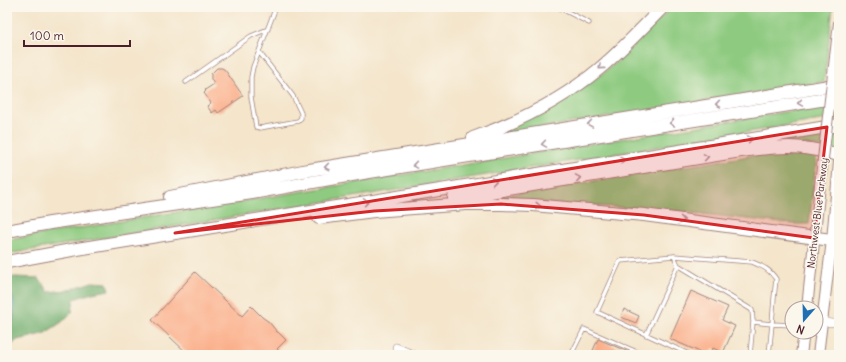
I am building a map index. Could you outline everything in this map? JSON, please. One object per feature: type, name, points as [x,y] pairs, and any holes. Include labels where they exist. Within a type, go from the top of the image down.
[{"type":"highway","points":[[435,149],[475,137],[546,106],[576,87],[599,69],[663,7]]},
{"type":"highway","points":[[50,223],[303,171],[823,88],[839,83]]},
{"type":"highway","points":[[7,230],[252,193],[363,173],[839,97]]},
{"type":"highway","points":[[7,262],[77,249],[839,125]]},
{"type":"highway","points":[[374,211],[741,151],[789,147],[839,155]]},
{"type":"highway","points":[[175,233],[374,211],[466,204],[501,204],[533,205],[644,214],[835,241]]},
{"type":"street","name":"Northwest Blue Parkway","points":[[808,300],[839,23]]},
{"type":"street","name":"Northwest Blue Parkway","points":[[823,300],[835,241],[839,162]]},
{"type":"street","points":[[824,323],[839,324]]},
{"type":"street","points":[[801,355],[803,340]]},
{"type":"street","name":"Northwest Blue Parkway","points":[[818,340],[818,355]]},
{"type":"street","points":[[396,347],[415,355]]},
{"type":"lane","points":[[259,52],[293,96],[301,113],[301,118],[298,122],[260,128],[256,127],[251,97],[251,77],[253,67],[276,7]]},
{"type":"lane","points":[[558,7],[589,23]]},
{"type":"lane","points":[[186,82],[251,36],[268,29]]},
{"type":"lane","points":[[674,256],[678,265],[752,310],[754,322],[750,355]]},
{"type":"lane","points":[[691,355],[597,312],[620,261],[674,256],[752,262],[772,272],[776,280],[769,355]]},
{"type":"lane","points":[[646,335],[678,265]]},
{"type":"lane","points":[[754,322],[784,325]]},
{"type":"lane","points":[[571,355],[584,329],[644,355]]},
{"type":"highlighted area","points":[[827,127],[814,238],[644,215],[501,204],[374,211],[175,233]]},
{"type":"green space","points":[[672,7],[833,7],[824,82],[490,136],[594,80],[618,61]]},
{"type":"green space","points":[[839,103],[839,117],[7,254],[7,240]]},
{"type":"green space","points":[[839,131],[839,150],[778,141]]},
{"type":"green space","points":[[782,151],[817,154],[809,224],[792,224],[667,210],[487,200],[501,196]]},
{"type":"green space","points":[[7,278],[38,278],[48,292],[68,290],[92,282],[107,283],[109,290],[92,293],[74,299],[72,312],[62,322],[45,333],[17,340],[10,347],[7,355],[7,335],[14,315],[13,302],[8,303],[7,305]]},
{"type":"water","points":[[11,297],[13,298],[14,308],[10,331],[7,335],[8,300]]},
{"type":"building","points":[[217,68],[222,68],[225,70],[243,96],[218,113],[216,110],[212,113],[207,106],[211,103],[204,93],[206,91],[205,90],[214,84],[211,79],[211,74]]},
{"type":"building","points":[[195,272],[242,316],[251,306],[269,322],[286,340],[277,349],[283,355],[189,355],[152,320]]},
{"type":"building","points":[[691,291],[728,307],[722,320],[735,326],[723,353],[713,348],[710,355],[707,355],[670,339]]},
{"type":"building","points":[[624,309],[639,316],[636,323],[621,317]]},
{"type":"building","points":[[598,339],[633,354],[636,355],[591,355]]}]
